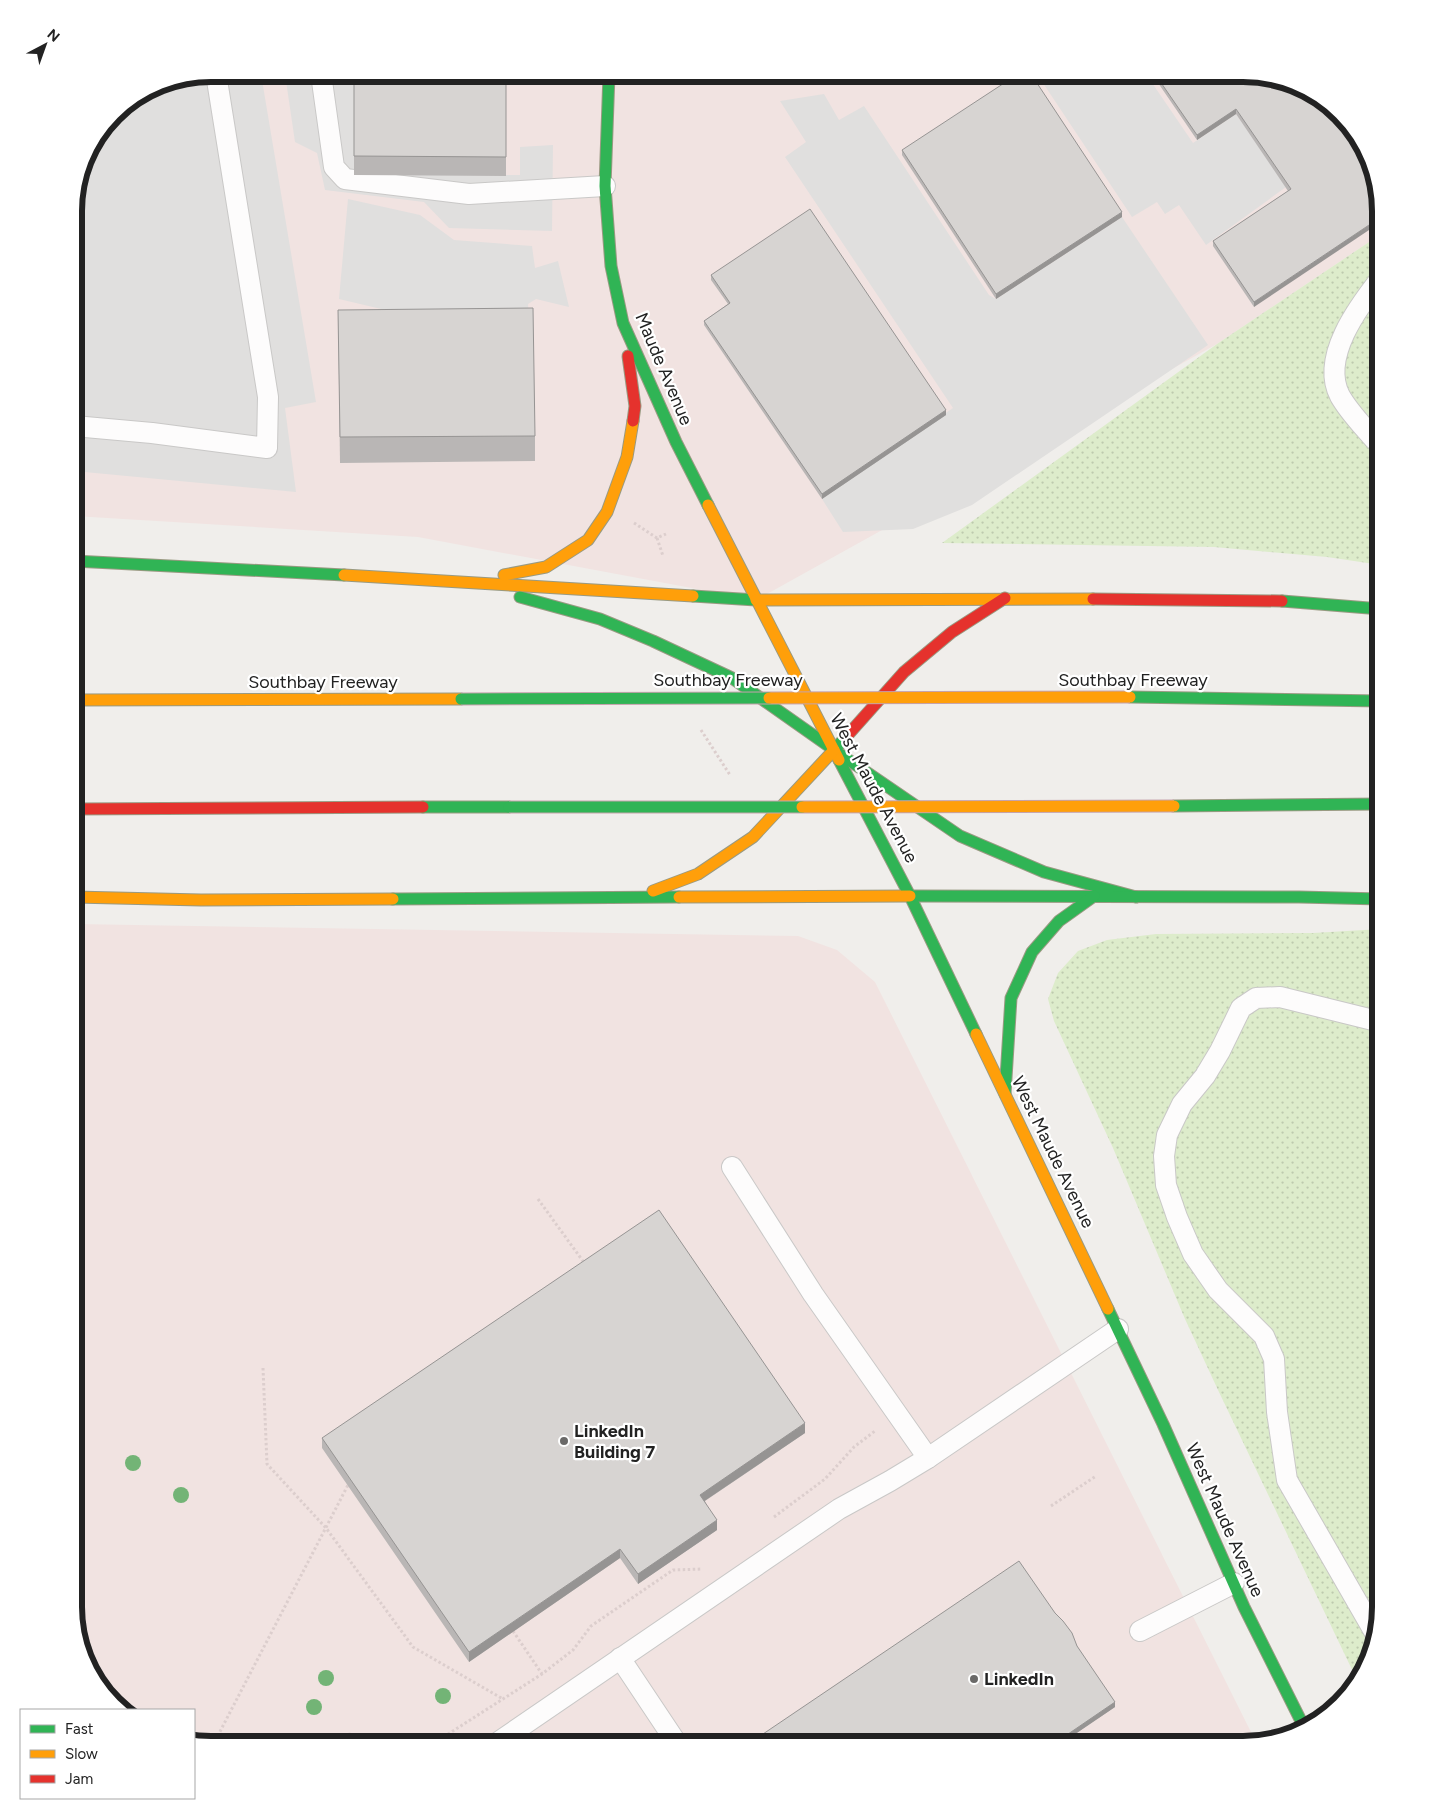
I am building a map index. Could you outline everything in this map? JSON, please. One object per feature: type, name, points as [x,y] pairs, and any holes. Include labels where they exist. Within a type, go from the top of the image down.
[{"type":"main road","name":"Maude Avenue","points":[[609,82],[605,186],[612,266],[623,323],[676,442],[756,600]]},
{"type":"main road","points":[[466,582],[546,566],[588,540],[607,512],[627,457],[635,406],[623,323]]},
{"type":"main road","points":[[83,561],[756,600],[1005,598],[1298,601],[1372,608]]},
{"type":"main road","points":[[466,582],[600,619],[653,641],[732,678],[960,836],[1044,872],[1136,897]]},
{"type":"main road","points":[[636,897],[698,874],[753,838],[904,672],[952,632],[1005,598]]},
{"type":"main road","name":"West Maude Avenue","points":[[756,600],[910,896],[1118,1329],[1234,1583],[1302,1723]]},
{"type":"main road","name":"Southbay Freeway","points":[[83,700],[1130,696],[1372,701]]},
{"type":"main road","points":[[83,809],[1372,804]]},
{"type":"main road","points":[[83,897],[201,900],[910,896],[1372,899]]},
{"type":"main road","points":[[1005,1094],[1011,998],[1032,952],[1058,921],[1094,896]]},
{"type":"lane","points":[[83,427],[152,433],[267,448],[268,396],[217,82]]},
{"type":"lane","points":[[322,82],[334,167],[345,179],[469,194],[605,186]]},
{"type":"lane","points":[[1372,290],[1355,314],[1339,348],[1334,371],[1340,396],[1372,436]]},
{"type":"lane","points":[[1371,1626],[1287,1480],[1277,1412],[1274,1359],[1264,1336],[1218,1290],[1192,1254],[1176,1216],[1166,1184],[1164,1156],[1167,1135],[1182,1104],[1205,1076],[1220,1051],[1241,1008],[1256,998],[1280,997],[1372,1020]]},
{"type":"lane","points":[[732,1166],[813,1294],[928,1458]]},
{"type":"lane","points":[[507,1736],[839,1509],[928,1458],[1118,1329]]},
{"type":"lane","points":[[1140,1631],[1234,1583]]},
{"type":"lane","points":[[620,1658],[672,1736]]},
{"type":"path","points":[[630,520],[657,538],[663,556]]},
{"type":"path","points":[[657,538],[666,534]]},
{"type":"path","points":[[696,723],[733,778]]},
{"type":"path","points":[[538,1199],[588,1268]]},
{"type":"path","points":[[263,1368],[267,1464],[326,1528],[413,1647],[502,1699]]},
{"type":"path","points":[[772,1518],[825,1480],[854,1447],[878,1429]]},
{"type":"path","points":[[1052,1506],[1096,1476]]},
{"type":"path","points":[[217,1736],[348,1485]]},
{"type":"path","points":[[445,1736],[542,1674],[573,1650],[591,1626],[672,1570],[704,1568]]},
{"type":"path","points":[[514,1631],[542,1674]]},
{"type":"path","points":[[341,1736],[351,1734],[360,1736]]},
{"type":"shaded area","points":[[212,82],[1252,83],[1262,84],[1371,202],[1372,240],[1217,344],[756,600],[418,537],[83,517],[84,195],[92,162],[100,147],[115,126],[140,104],[170,89]]},
{"type":"shaded area","points":[[212,82],[262,82],[316,402],[285,408],[296,492],[83,472],[83,203],[87,178],[96,154],[115,126],[140,104],[170,89]]},
{"type":"shaded area","points":[[286,82],[355,82],[354,175],[520,175],[520,147],[553,145],[552,231],[449,228],[424,202],[325,190],[317,153],[295,142]]},
{"type":"shaded area","points":[[1043,83],[1152,83],[1193,143],[1236,114],[1286,187],[1206,245],[1179,205],[1165,214],[1157,202],[1132,217]]},
{"type":"shaded area","points":[[824,94],[839,120],[864,106],[989,295],[996,299],[1122,217],[1208,345],[972,505],[913,529],[843,532],[822,499],[953,408],[785,157],[806,142],[780,101]]},
{"type":"shaded area","points":[[348,199],[420,215],[454,240],[532,246],[535,268],[558,261],[569,307],[536,299],[528,304],[529,319],[453,326],[339,299]]},
{"type":"shaded area","points":[[82,924],[798,936],[837,950],[875,982],[1253,1735],[203,1736],[195,1735],[195,1709],[132,1709],[115,1693],[104,1679],[89,1649],[82,1608]]},
{"type":"green space","points":[[1372,240],[1372,564],[1327,557],[1214,547],[942,543],[1217,344]]},
{"type":"green space","points":[[1372,930],[1372,1616],[1366,1649],[1354,1674],[1185,1319],[1113,1148],[1054,1021],[1048,999],[1058,973],[1078,951],[1107,940],[1156,934],[1313,933]]},
{"type":"building","points":[[354,82],[506,82],[506,157],[354,156]]},
{"type":"building","points":[[1005,83],[1037,83],[1122,212],[996,294],[902,150]]},
{"type":"building","points":[[1161,83],[1252,83],[1293,92],[1322,109],[1335,120],[1351,140],[1363,162],[1368,178],[1372,223],[1254,302],[1213,241],[1291,189],[1236,109],[1197,135]]},
{"type":"building","points":[[810,209],[946,410],[822,494],[704,321],[730,303],[711,275]]},
{"type":"building","points":[[533,308],[535,436],[340,437],[338,310]]},
{"type":"building","name":"LinkedIn Building 7","points":[[659,1210],[805,1423],[700,1495],[717,1520],[638,1574],[620,1549],[469,1652],[322,1438]]},
{"type":"building","name":"LinkedIn","points":[[1019,1561],[1055,1613],[1072,1633],[1077,1646],[1115,1702],[1065,1736],[764,1736],[763,1734]]},
{"type":"traffic: fast","points":[[609,82],[605,186],[611,266],[623,323],[676,442],[708,505]]},
{"type":"traffic: fast","points":[[83,561],[344,575]]},
{"type":"traffic: fast","points":[[693,596],[756,600]]},
{"type":"traffic: fast","points":[[520,597],[600,619],[653,641],[732,678],[830,747]]},
{"type":"traffic: fast","points":[[1282,601],[1372,608]]},
{"type":"traffic: fast","points":[[1130,697],[1372,701]]},
{"type":"traffic: fast","points":[[461,699],[769,698]]},
{"type":"traffic: fast","points":[[846,737],[834,750],[960,836],[1044,872],[1136,897]]},
{"type":"traffic: fast","points":[[839,760],[910,896],[976,1034]]},
{"type":"traffic: fast","points":[[1174,806],[1372,804]]},
{"type":"traffic: fast","points":[[423,807],[509,807]]},
{"type":"traffic: fast","points":[[509,807],[802,807]]},
{"type":"traffic: fast","points":[[910,896],[1372,899]]},
{"type":"traffic: fast","points":[[1005,1094],[1011,998],[1032,952],[1059,921],[1094,896]]},
{"type":"traffic: fast","points":[[393,899],[679,897]]},
{"type":"traffic: fast","points":[[1108,1309],[1163,1424],[1244,1607],[1302,1723]]},
{"type":"traffic: slow","points":[[504,575],[546,567],[588,540],[607,512],[627,457],[633,421]]},
{"type":"traffic: slow","points":[[708,505],[839,760]]},
{"type":"traffic: slow","points":[[344,575],[693,596]]},
{"type":"traffic: slow","points":[[756,600],[1093,599]]},
{"type":"traffic: slow","points":[[769,698],[1130,697]]},
{"type":"traffic: slow","points":[[83,700],[461,699]]},
{"type":"traffic: slow","points":[[653,891],[698,874],[753,837],[834,750]]},
{"type":"traffic: slow","points":[[802,807],[1174,806]]},
{"type":"traffic: slow","points":[[679,897],[910,896]]},
{"type":"traffic: slow","points":[[83,897],[201,900],[393,899]]},
{"type":"traffic: slow","points":[[976,1034],[1108,1309]]},
{"type":"traffic: jam","points":[[628,356],[635,406],[633,421]]},
{"type":"traffic: jam","points":[[846,737],[904,672],[952,632],[1005,598]]},
{"type":"traffic: jam","points":[[1093,599],[1282,601]]},
{"type":"traffic: jam","points":[[83,809],[423,807]]},
{"type":"place","name":"LinkedIn Building 7","points":[[564,1441]]},
{"type":"place","name":"LinkedIn","points":[[974,1679]]}]
